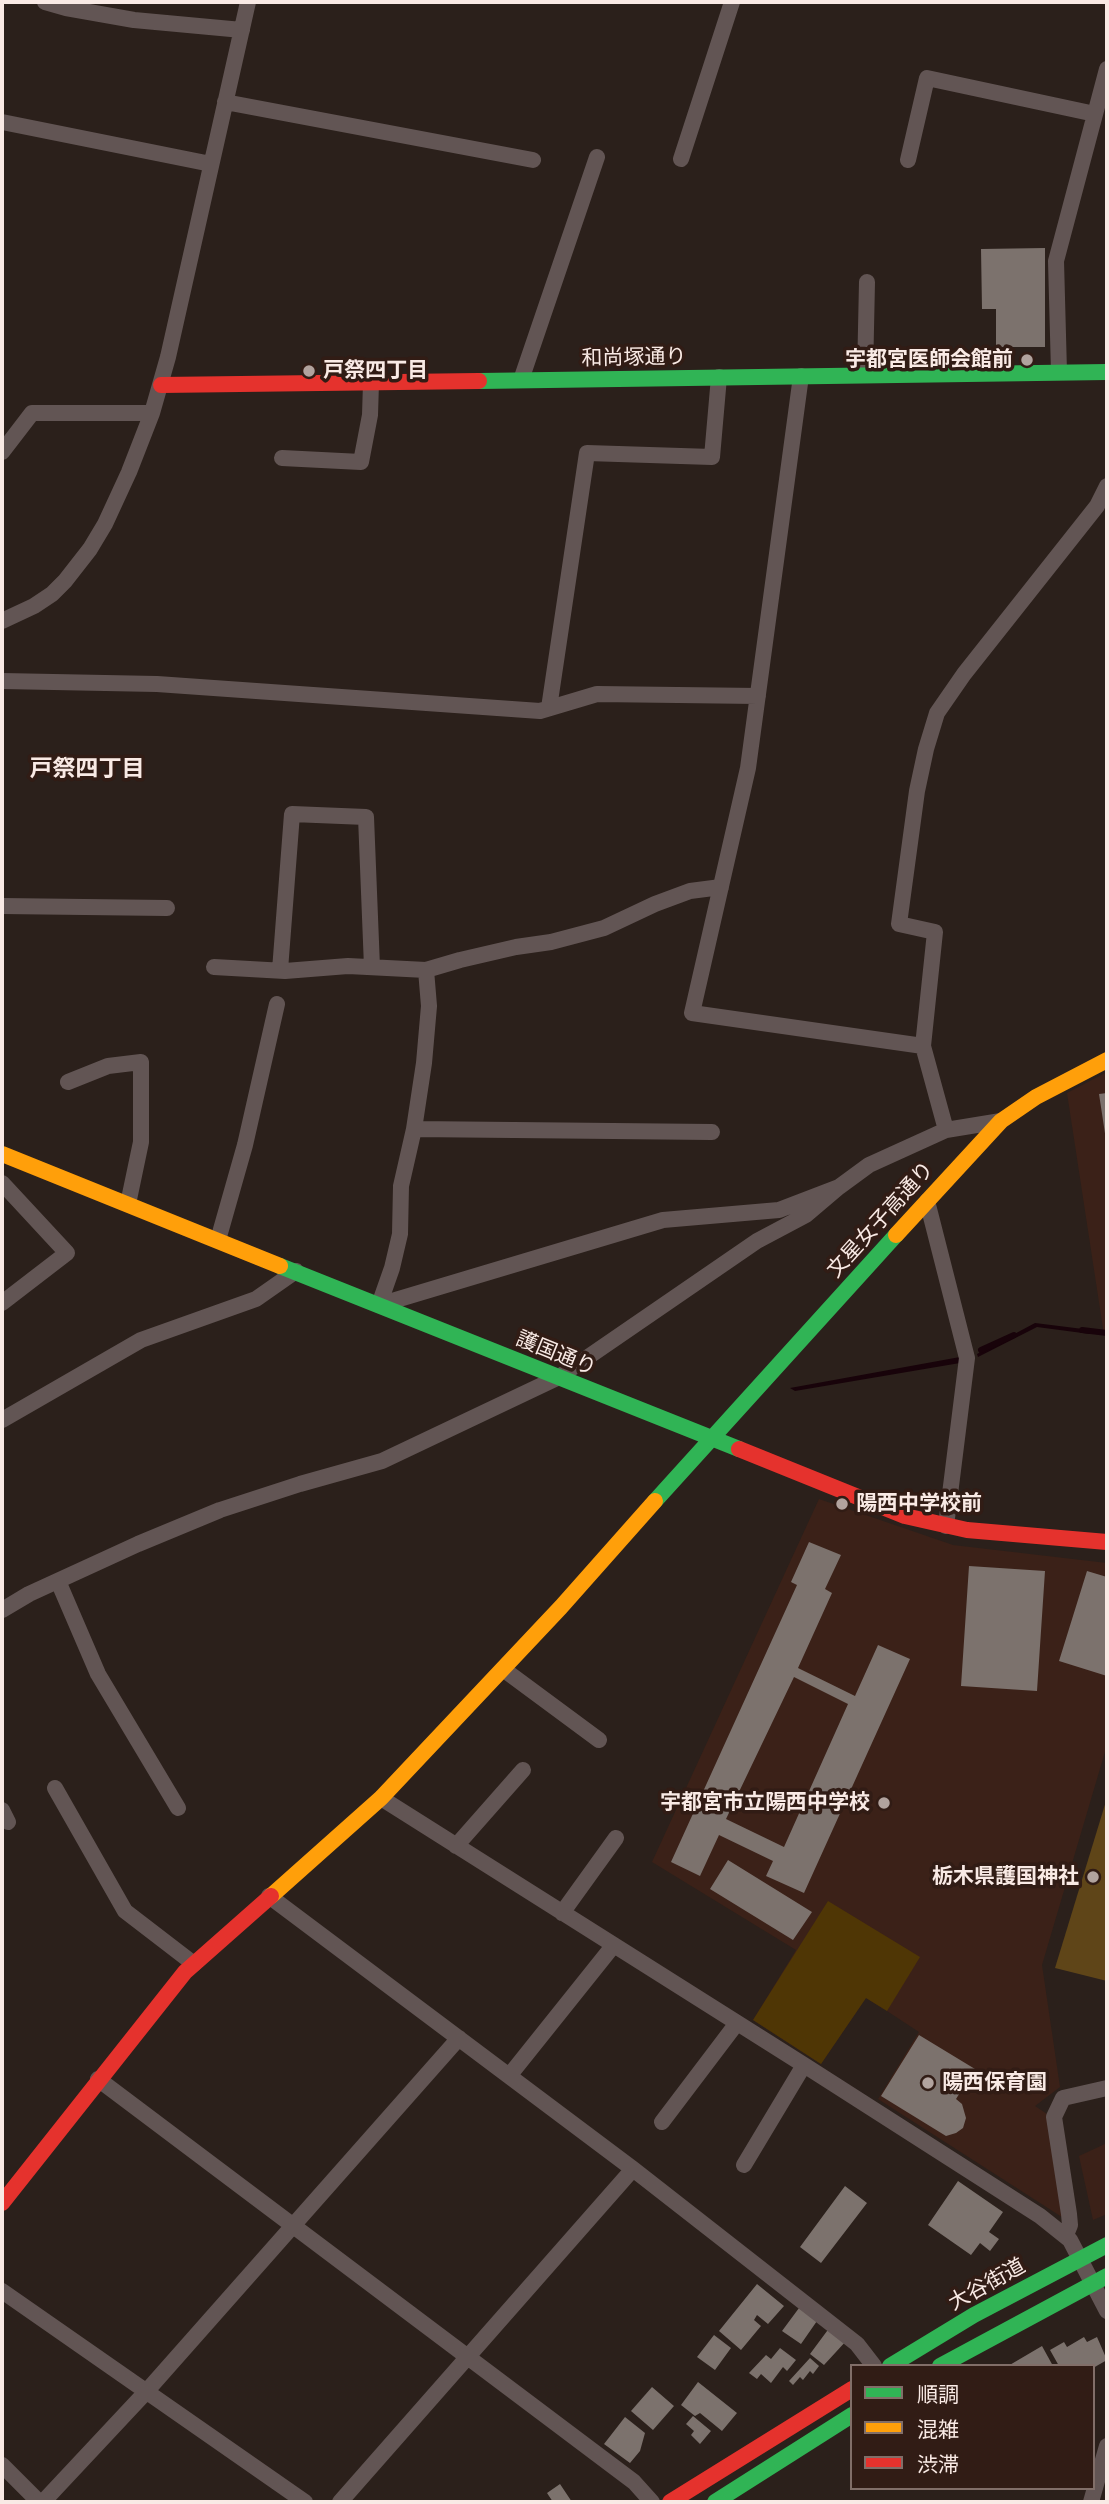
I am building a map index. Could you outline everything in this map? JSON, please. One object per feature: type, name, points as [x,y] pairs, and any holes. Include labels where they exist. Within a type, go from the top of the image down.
[{"type":"street","points":[[44,2],[134,20],[242,30]]},
{"type":"street","points":[[2,621],[52,594],[90,549],[117,499],[152,412],[161,385],[248,2]]},
{"type":"street","points":[[681,159],[732,2]]},
{"type":"street","points":[[1059,372],[1056,261],[1107,69]]},
{"type":"street","points":[[908,160],[927,78],[1095,114]]},
{"type":"street","points":[[225,102],[533,160]]},
{"type":"street","points":[[2,122],[211,164]]},
{"type":"street","points":[[521,380],[597,157]]},
{"type":"street","points":[[864,375],[867,282]]},
{"type":"street","name":"和尚塚通り","points":[[161,385],[1107,372]]},
{"type":"street","points":[[801,376],[748,768],[692,1013],[923,1046]]},
{"type":"street","points":[[549,708],[587,453],[712,457],[719,377]]},
{"type":"street","points":[[282,458],[361,463],[370,415],[371,383]]},
{"type":"street","points":[[2,452],[32,413],[152,412]]},
{"type":"street","points":[[946,1130],[923,1046],[935,932],[899,924],[917,791],[926,749],[937,713],[964,674],[1097,506],[1107,486]]},
{"type":"street","points":[[2,681],[157,684],[540,710],[597,694],[758,696]]},
{"type":"street","points":[[280,971],[292,814],[366,817],[372,967]]},
{"type":"street","points":[[214,967],[280,971],[348,966],[426,970],[604,928],[690,891],[721,887]]},
{"type":"street","points":[[2,906],[167,908]]},
{"type":"street","points":[[379,1306],[400,1234],[401,1186],[414,1129],[424,1063],[429,1006],[426,970]]},
{"type":"street","points":[[218,1240],[245,1144],[277,1004]]},
{"type":"street","name":"文星女子高通り","points":[[2,2203],[185,1972],[381,1798],[503,1669],[1001,1121],[1036,1097],[1107,1060]]},
{"type":"street","points":[[68,1082],[108,1066],[141,1062],[141,1142],[128,1204]]},
{"type":"street","points":[[2,1610],[58,1581],[220,1510],[382,1461],[559,1377],[757,1241],[806,1215],[869,1165],[946,1130],[1001,1121]]},
{"type":"street","points":[[414,1129],[712,1132]]},
{"type":"street","name":"護国通り","points":[[2,1154],[905,1516],[946,1526],[1012,1535],[1107,1542]]},
{"type":"street","points":[[2,1183],[67,1253],[2,1303]]},
{"type":"street","points":[[379,1306],[663,1220],[779,1210],[839,1187]]},
{"type":"street","points":[[927,1201],[967,1358],[946,1526]]},
{"type":"street","points":[[2,1420],[141,1340],[256,1298],[296,1271]]},
{"type":"street","points":[[58,1581],[98,1674],[178,1808]]},
{"type":"street","points":[[503,1669],[599,1740]]},
{"type":"street","points":[[456,1846],[523,1770]]},
{"type":"street","points":[[55,1788],[125,1911],[194,1964]]},
{"type":"street","points":[[381,1798],[804,2065],[1066,2235],[1080,2259],[1100,2280],[1107,2311]]},
{"type":"street","points":[[562,1913],[615,1838]]},
{"type":"street","points":[[270,1896],[634,2169],[857,2344],[872,2364]]},
{"type":"street","points":[[509,2076],[613,1946]]},
{"type":"street","points":[[662,2122],[737,2023]]},
{"type":"street","points":[[2,2465],[41,2502],[145,2393],[459,2038]]},
{"type":"street","points":[[744,2165],[804,2065]]},
{"type":"street","points":[[98,2079],[634,2482],[652,2502]]},
{"type":"street","points":[[1066,2235],[1070,2225],[1069,2214],[1054,2117],[1063,2098],[1107,2088]]},
{"type":"street","points":[[340,2502],[634,2169]]},
{"type":"street","name":"大谷街道","points":[[893,2364],[974,2315],[1107,2245]]},
{"type":"street","points":[[944,2364],[1100,2280]]},
{"type":"street","points":[[2,2291],[304,2502]]},
{"type":"street","points":[[670,2502],[850,2390]]},
{"type":"street","points":[[715,2502],[850,2417]]},
{"type":"street","points":[[1095,2488],[1107,2446]]},
{"type":"shaded area","points":[[1107,1072],[1107,1335],[1104,1335],[1067,1093]]},
{"type":"shaded area","points":[[1035,1323],[1091,1330],[1090,1334],[1037,1327],[978,1357],[977,1354]]},
{"type":"shaded area","points":[[960,1357],[960,1363],[795,1391],[790,1388]]},
{"type":"shaded area","name":"宇都宮市立陽西中学校","points":[[819,1499],[953,1545],[1107,1563],[1107,1745],[1042,1965],[1060,2087],[1035,2106],[1047,2114],[1065,2219],[878,2099],[919,2032],[887,2011],[866,1998],[821,2064],[753,2020],[796,1950],[652,1862]]},
{"type":"shaded area","name":"栃木県護国神社","points":[[1107,1798],[1107,1981],[1055,1968]]},
{"type":"shaded area","points":[[828,1901],[920,1957],[887,2011],[866,1998],[821,2064],[753,2020]]},
{"type":"shaded area","points":[[1107,2143],[1107,2214],[1093,2220],[1079,2156]]},
{"type":"building","points":[[1045,248],[1045,347],[996,347],[996,309],[982,309],[981,249]]},
{"type":"building","points":[[1107,1093],[1107,1140],[1106,1140],[1099,1094]]},
{"type":"building","points":[[809,1542],[841,1555],[825,1589],[832,1593],[798,1668],[855,1696],[878,1645],[910,1659],[804,1893],[766,1876],[773,1861],[719,1835],[700,1876],[671,1862],[797,1585],[791,1582]],"holes":[[[794,1677],[848,1704],[784,1847],[726,1819]]]},
{"type":"building","points":[[969,1566],[1045,1571],[1037,1691],[961,1686]]},
{"type":"building","points":[[1087,1571],[1107,1577],[1107,1676],[1059,1661]]},
{"type":"building","points":[[728,1860],[812,1912],[793,1940],[710,1889]]},
{"type":"building","name":"陽西保育園","points":[[919,2035],[975,2069],[956,2099],[962,2104],[966,2118],[963,2128],[956,2133],[946,2136],[881,2096]]},
{"type":"building","points":[[958,2181],[1003,2212],[989,2232],[999,2239],[990,2251],[980,2243],[971,2255],[928,2225]]},
{"type":"building","points":[[845,2186],[867,2203],[821,2263],[800,2247]]},
{"type":"building","points":[[757,2284],[784,2306],[768,2324],[757,2315],[754,2320],[761,2326],[741,2350],[719,2331]]},
{"type":"building","points":[[799,2308],[817,2321],[801,2344],[782,2331]]},
{"type":"building","points":[[830,2327],[847,2340],[824,2365],[810,2354]]},
{"type":"building","points":[[714,2335],[731,2348],[715,2370],[697,2357]]},
{"type":"building","points":[[1084,2337],[1087,2342],[1097,2337],[1107,2360],[1095,2367],[1095,2364],[1058,2364],[1050,2350],[1064,2342],[1067,2347]]},
{"type":"building","points":[[1042,2346],[1052,2364],[1011,2364]]},
{"type":"building","points":[[780,2348],[796,2360],[787,2371],[783,2367],[771,2383],[761,2374],[757,2379],[749,2373],[766,2355],[771,2359]]},
{"type":"building","points":[[810,2358],[819,2366],[813,2374],[810,2371],[803,2380],[800,2377],[793,2385],[789,2381]]},
{"type":"building","points":[[698,2382],[737,2413],[722,2431],[700,2413],[695,2416],[681,2405]]},
{"type":"building","points":[[652,2387],[674,2406],[653,2430],[631,2411]]},
{"type":"building","points":[[693,2416],[711,2431],[700,2444],[691,2435],[694,2431],[686,2424]]},
{"type":"building","points":[[625,2417],[645,2433],[640,2451],[630,2463],[604,2444]]},
{"type":"building","points":[[560,2484],[572,2502],[553,2502],[547,2493]]},
{"type":"waterway","points":[[1082,1330],[1107,1333]]},
{"type":"waterway","points":[[981,1350],[1014,1335]]},
{"type":"traffic: fast","points":[[479,381],[1107,372]]},
{"type":"traffic: fast","points":[[655,1501],[896,1235]]},
{"type":"traffic: fast","points":[[280,1266],[739,1449]]},
{"type":"traffic: fast","points":[[893,2364],[974,2315],[1107,2245]]},
{"type":"traffic: fast","points":[[944,2364],[1107,2276]]},
{"type":"traffic: fast","points":[[715,2502],[850,2416]]},
{"type":"traffic: slow","points":[[896,1235],[1001,1121],[1036,1097],[1107,1060]]},
{"type":"traffic: slow","points":[[2,1154],[280,1266]]},
{"type":"traffic: slow","points":[[271,1896],[381,1798],[561,1607],[655,1501]]},
{"type":"traffic: jam","points":[[161,385],[479,381]]},
{"type":"traffic: jam","points":[[739,1449],[905,1516],[967,1530],[1107,1542]]},
{"type":"traffic: jam","points":[[2,2203],[185,1972],[271,1896]]},
{"type":"traffic: jam","points":[[670,2502],[850,2390]]},
{"type":"place","name":"宇都宮医師会館前","points":[[1027,360]]},
{"type":"place","name":"戸祭四丁目","points":[[309,371]]},
{"type":"place","name":"陽西中学校前","points":[[842,1504]]},
{"type":"place","name":"宇都宮市立陽西中学校","points":[[884,1803]]},
{"type":"place","name":"栃木県護国神社","points":[[1093,1877]]},
{"type":"place","name":"陽西保育園","points":[[928,2083]]},
{"type":"district","name":"戸祭四丁目","points":[[87,769]]}]
